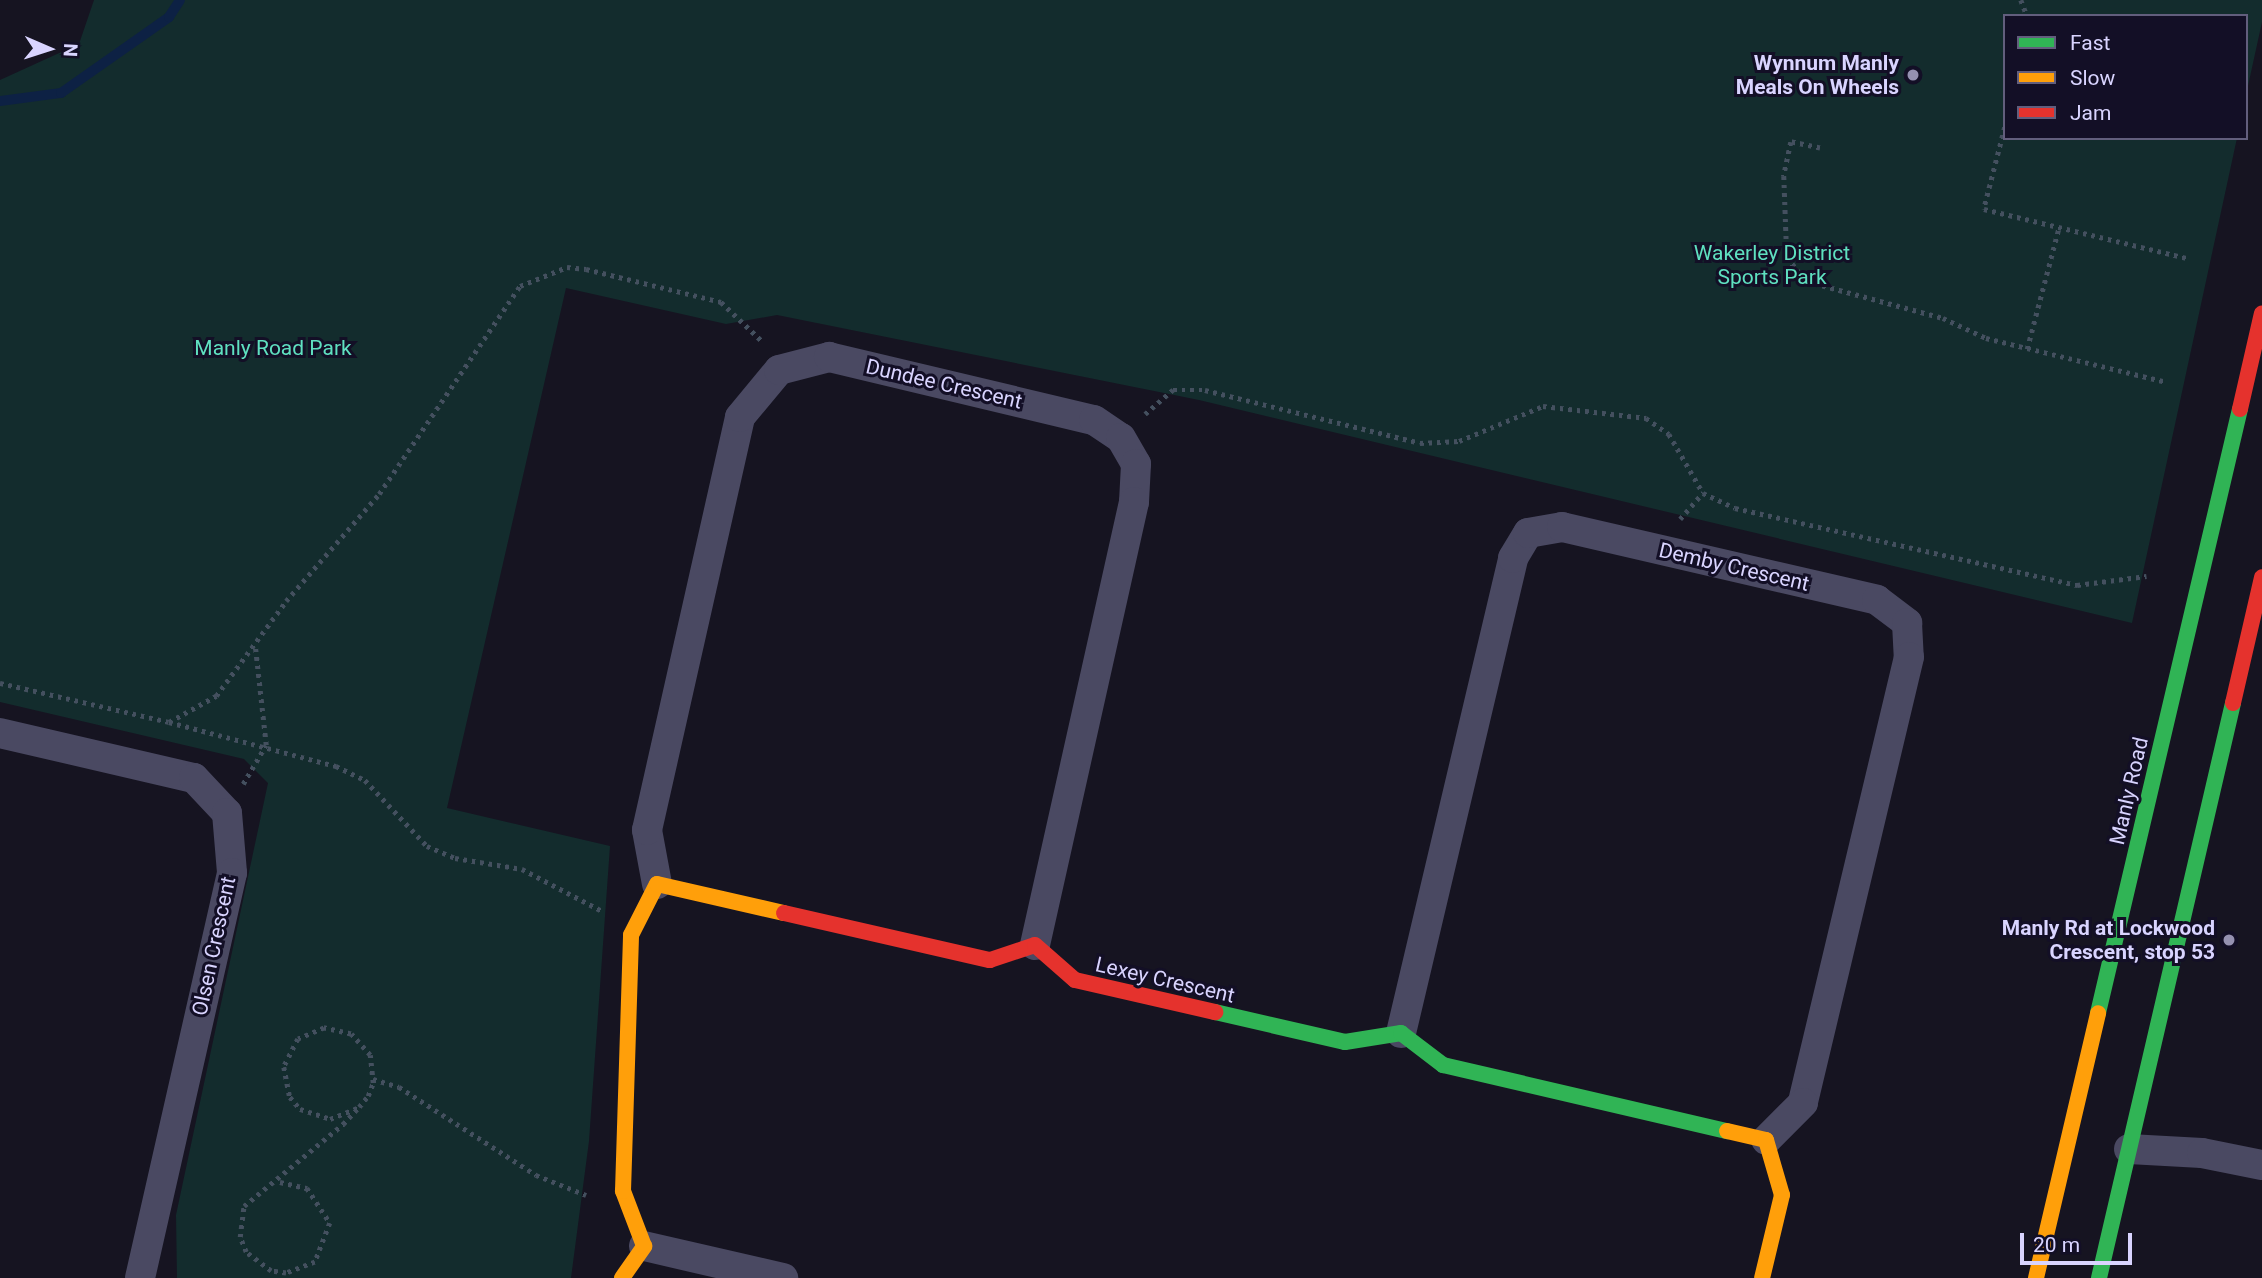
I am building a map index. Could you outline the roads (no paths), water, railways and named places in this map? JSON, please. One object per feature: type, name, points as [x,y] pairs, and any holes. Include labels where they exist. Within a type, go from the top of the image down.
[{"type":"street","name":"Manly Road","points":[[2036,1278],[2262,313]]},
{"type":"street","name":"Dundee Crescent","points":[[657,884],[647,830],[740,417],[779,370],[829,357],[1094,420],[1121,438],[1136,464],[1134,502],[1035,945]]},
{"type":"street","name":"Demby Crescent","points":[[1401,1032],[1513,558],[1528,533],[1562,527],[1877,600],[1907,623],[1909,657],[1803,1103],[1766,1140]]},
{"type":"street","points":[[2099,1278],[2262,577]]},
{"type":"street","name":"Olsen Crescent","points":[[0,733],[194,778],[227,813],[232,873],[140,1278]]},
{"type":"street","points":[[644,1246],[623,1191],[631,935],[657,884],[990,960],[1035,945]]},
{"type":"street","name":"Lexey Crescent","points":[[1035,945],[1075,980],[1345,1042],[1401,1032]]},
{"type":"street","points":[[1401,1032],[1443,1065],[1766,1140],[1782,1195],[1762,1278]]},
{"type":"street","points":[[2129,1149],[2202,1153],[2262,1165]]},
{"type":"street","points":[[622,1278],[644,1246]]},
{"type":"street","points":[[644,1246],[783,1278]]},
{"type":"waterway","points":[[0,101],[61,93],[169,17],[180,0]]},
{"type":"place","name":"Wynnum Manly Meals On Wheels","points":[[1913,75]]},
{"type":"place","name":"Manly Rd at Lockwood Crescent, stop 53","points":[[2229,940]]},
{"type":"park label","name":"Wakerley District Sports Park","points":[[1772,265]]},
{"type":"park label","name":"Manly Road Park","points":[[273,348]]}]
